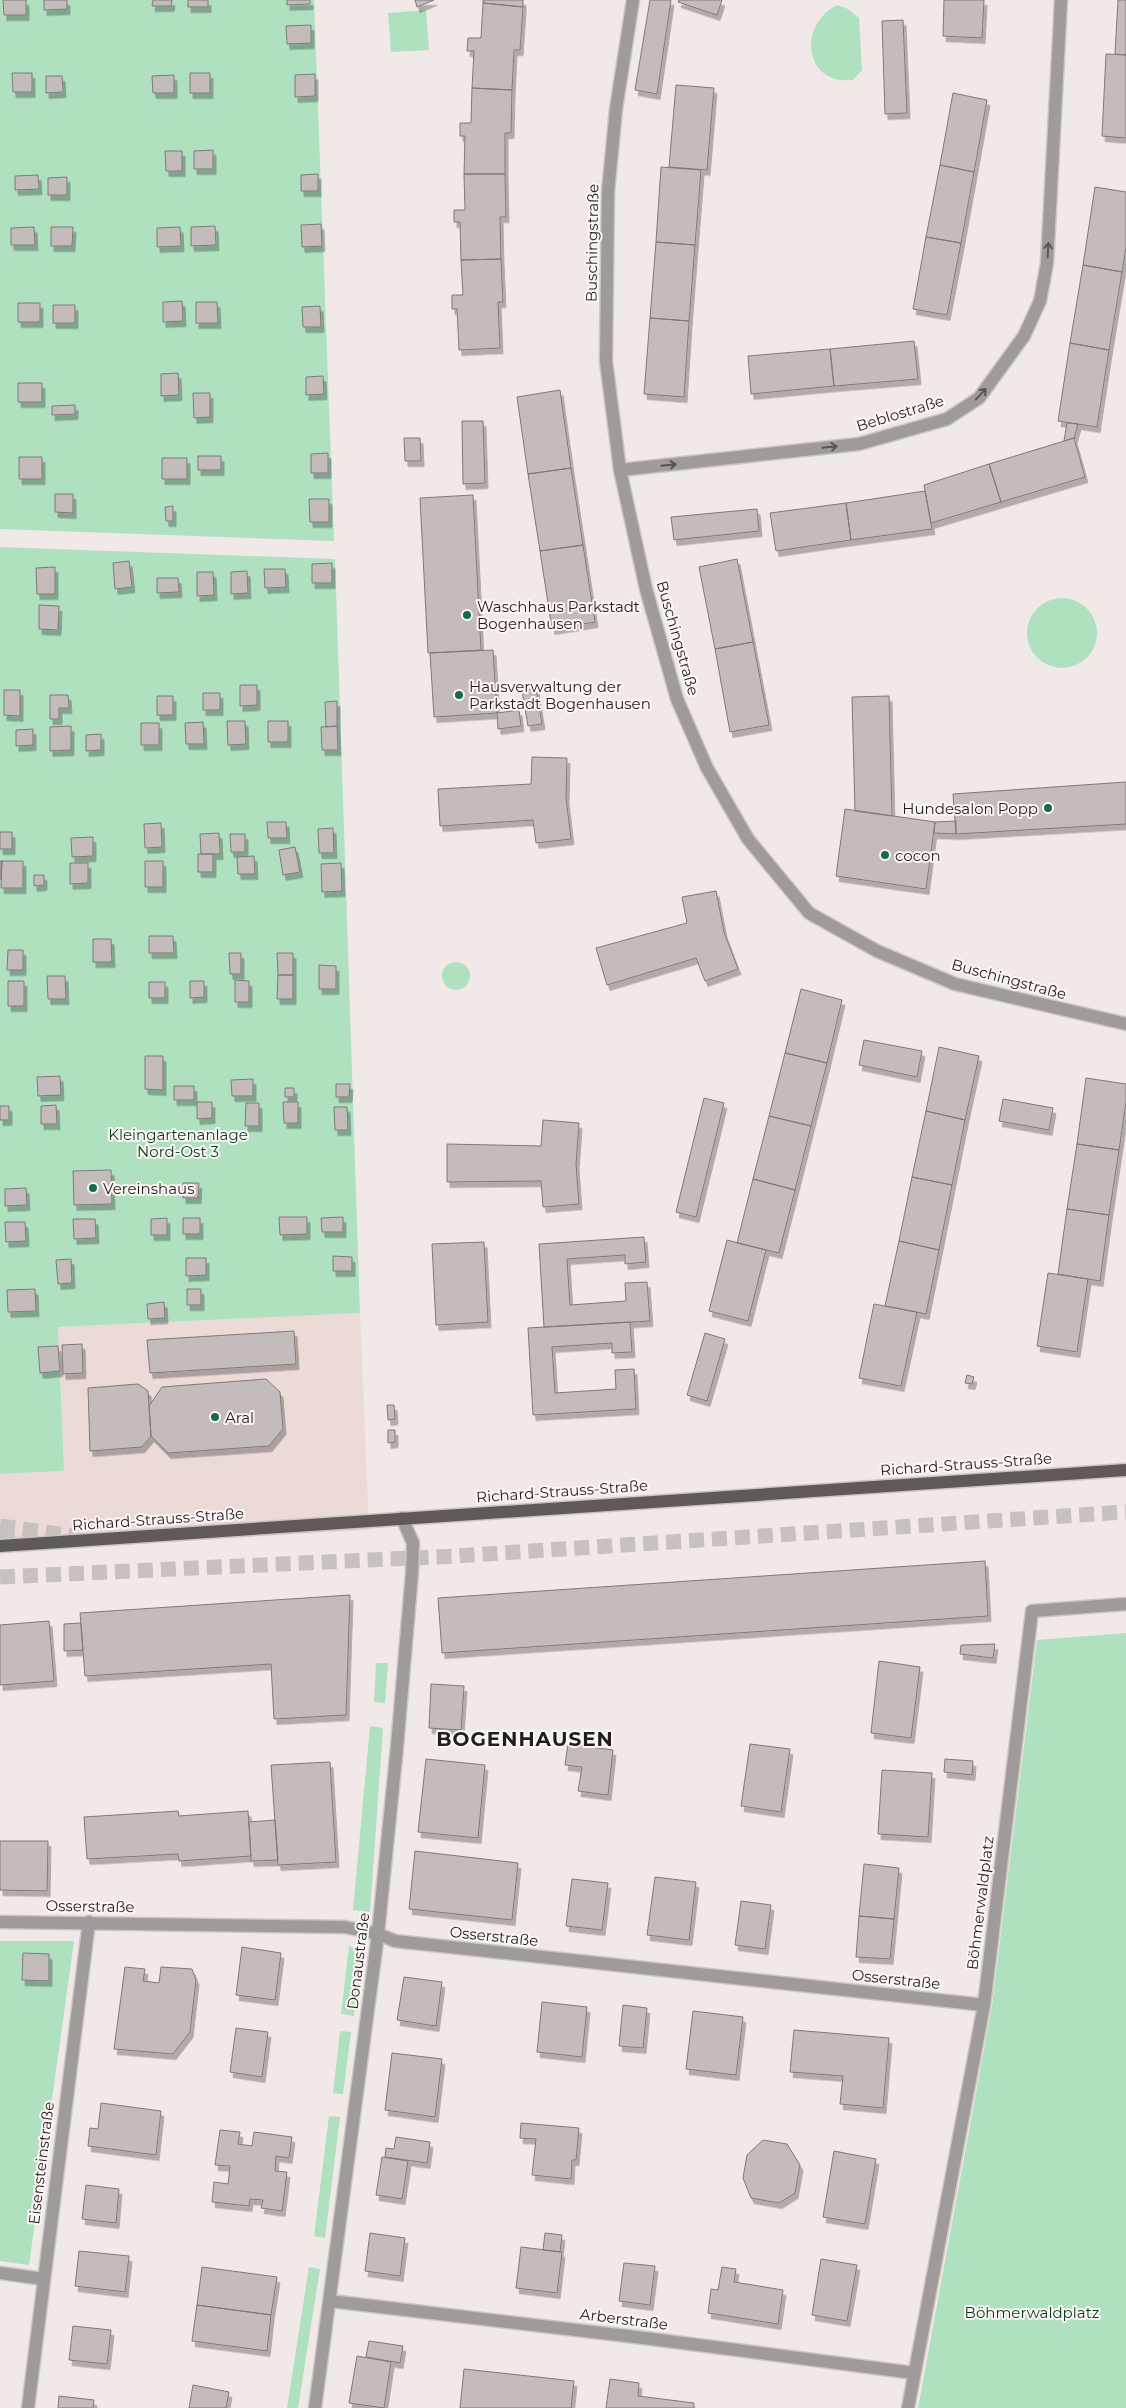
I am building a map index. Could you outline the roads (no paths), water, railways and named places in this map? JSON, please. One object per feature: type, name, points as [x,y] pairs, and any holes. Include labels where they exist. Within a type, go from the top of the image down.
[{"type":"main road","name":"Richard-Strauss-Straße","points":[[0,1546],[1126,1470]]},
{"type":"street","name":"Buschingstraße","points":[[633,0],[616,109],[608,192],[606,362],[620,470],[646,589],[677,699],[708,768],[748,839],[808,913],[877,951],[955,984],[1126,1024]]},
{"type":"street","name":"Beblostraße","points":[[620,470],[859,444],[947,419],[979,398],[1024,336],[1040,301],[1047,263],[1061,0]]},
{"type":"street","name":"Donaustraße","points":[[315,2408],[378,1934],[412,1584],[413,1543],[402,1518]]},
{"type":"street","name":"Böhmerwaldplatz","points":[[908,2408],[984,2005],[1032,1611],[1126,1604]]},
{"type":"street","name":"Osserstraße","points":[[0,1922],[345,1926],[378,1934],[395,1942],[984,2005]]},
{"type":"street","name":"Eisensteinstraße","points":[[28,2408],[89,1922]]},
{"type":"street","points":[[0,2273],[43,2279]]},
{"type":"street","name":"Arberstraße","points":[[330,2301],[644,2338],[914,2374]]},
{"type":"tunnel","points":[[0,1577],[456,1556],[1126,1512]]},
{"type":"tunnel","points":[[0,1526],[73,1536]]},
{"type":"tunnel","points":[[0,1539],[39,1537]]},
{"type":"place","name":"Waschhaus Parkstadt Bogenhausen","points":[[467,615]]},
{"type":"place","name":"Hausverwaltung der Parkstadt Bogenhausen","points":[[459,695]]},
{"type":"place","name":"Hundesalon Popp","points":[[1048,808]]},
{"type":"place","name":"cocon","points":[[885,855]]},
{"type":"place","name":"Vereinshaus","points":[[93,1188]]},
{"type":"place","name":"Aral","points":[[215,1417]]},
{"type":"district","name":"BOGENHAUSEN","points":[[525,1739]]},
{"type":"park label","name":"Kleingartenanlage Nord-Ost 3","points":[[178,1142]]}]
